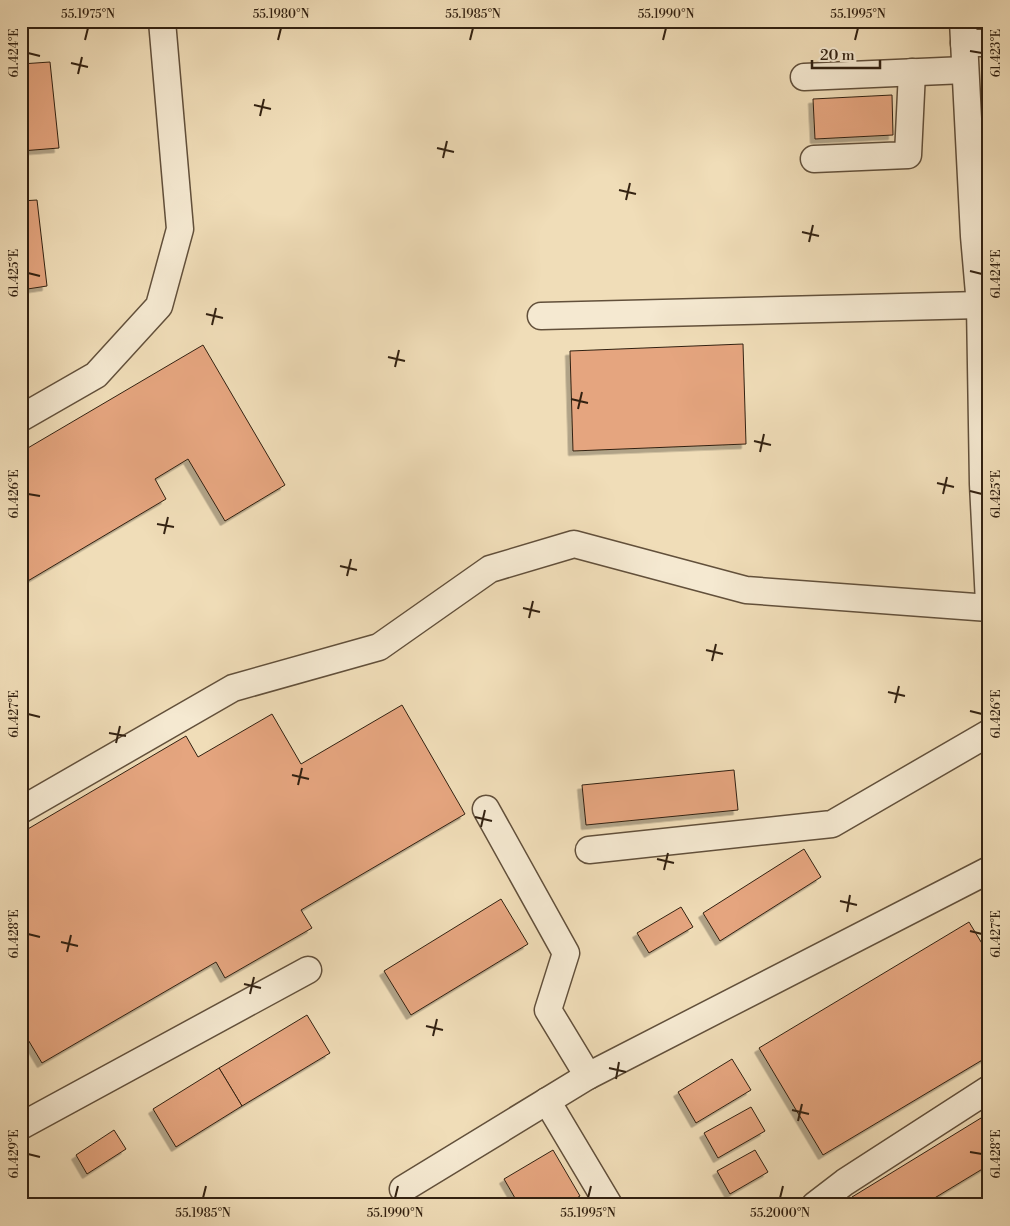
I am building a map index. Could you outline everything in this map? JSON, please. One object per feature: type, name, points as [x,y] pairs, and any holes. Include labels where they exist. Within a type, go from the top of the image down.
[{"type":"lane","points":[[21,418],[96,375],[159,306],[180,229],[162,21]]},
{"type":"lane","points":[[972,36],[966,70],[981,235],[980,305],[989,603]]},
{"type":"lane","points":[[804,77],[966,70]]},
{"type":"lane","points":[[814,159],[908,155],[912,72]]},
{"type":"lane","points":[[542,316],[980,305]]},
{"type":"lane","points":[[21,810],[234,688],[379,648],[490,568],[574,544],[746,590],[989,608]]},
{"type":"lane","points":[[589,850],[832,824],[989,733]]},
{"type":"lane","points":[[486,809],[566,953],[548,1010],[588,1076]]},
{"type":"lane","points":[[403,1189],[588,1076],[989,870]]},
{"type":"lane","points":[[21,1126],[308,970]]},
{"type":"lane","points":[[815,1205],[846,1182],[989,1089]]},
{"type":"lane","points":[[547,1101],[609,1205]]},
{"type":"building","points":[[50,62],[59,148],[21,151],[21,64]]},
{"type":"building","points":[[892,95],[893,135],[815,139],[813,99]]},
{"type":"building","points":[[37,200],[47,286],[21,290],[21,201]]},
{"type":"building","points":[[743,344],[746,444],[573,451],[570,351]]},
{"type":"building","points":[[203,345],[285,485],[225,521],[188,459],[155,479],[166,499],[21,585],[21,452]]},
{"type":"building","points":[[402,705],[465,814],[301,910],[312,928],[225,978],[216,962],[42,1063],[21,1028],[21,833],[186,736],[198,757],[272,714],[301,764]]},
{"type":"building","points":[[734,770],[738,810],[586,825],[582,785]]},
{"type":"building","points":[[804,849],[821,877],[720,941],[703,913]]},
{"type":"building","points":[[501,899],[528,944],[411,1015],[384,971]]},
{"type":"building","points":[[681,907],[693,927],[649,953],[637,933]]},
{"type":"building","points":[[969,922],[989,955],[989,1056],[823,1155],[759,1048]]},
{"type":"building","points":[[307,1015],[330,1053],[242,1106],[219,1068]]},
{"type":"building","points":[[732,1059],[751,1090],[696,1123],[678,1092]]},
{"type":"building","points":[[219,1068],[242,1106],[176,1147],[153,1109]]},
{"type":"building","points":[[751,1107],[765,1131],[718,1158],[704,1133]]},
{"type":"building","points":[[981,1118],[989,1130],[989,1165],[923,1205],[857,1205],[852,1197]]},
{"type":"building","points":[[114,1130],[126,1149],[87,1174],[76,1155]]},
{"type":"building","points":[[553,1150],[580,1196],[565,1205],[519,1205],[504,1179]]},
{"type":"building","points":[[755,1150],[768,1172],[730,1194],[717,1171]]}]
